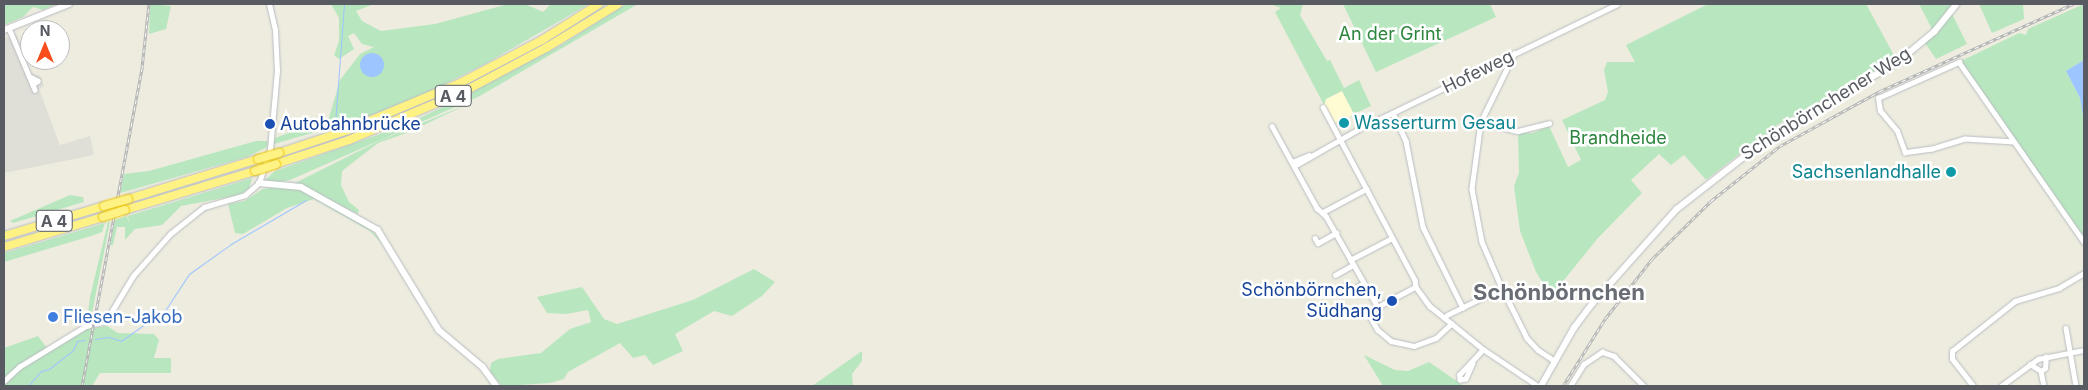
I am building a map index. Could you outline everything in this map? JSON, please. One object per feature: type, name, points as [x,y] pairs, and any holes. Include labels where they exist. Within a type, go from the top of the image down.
[{"type":"highway","name":"A 4","points":[[4,236],[279,153],[348,130],[460,83],[534,44],[599,4]]},
{"type":"highway","name":"A 4","points":[[4,246],[255,171],[350,140],[465,91],[546,48],[618,4]]},
{"type":"main road","points":[[6,29],[69,4]]},
{"type":"street","points":[[4,380],[19,367],[86,326],[106,321],[133,276],[170,234],[204,207],[245,195],[259,183],[270,150],[275,96],[277,54],[268,4]]},
{"type":"street","name":"Hofeweg","points":[[1293,164],[1609,5],[1617,4]]},
{"type":"street","name":"Schönbörnchener Weg","points":[[1540,386],[1574,328],[1617,273],[1683,204],[1776,132],[1898,62],[1934,32],[1957,4]]},
{"type":"street","points":[[6,29],[34,88]]},
{"type":"street","points":[[1515,53],[1482,122],[1472,189],[1482,242],[1502,288],[1528,338],[1538,350],[1555,361]]},
{"type":"street","points":[[2014,142],[1965,139],[1932,149],[1906,153],[1897,131],[1880,111],[1878,98],[1959,62],[2084,242]]},
{"type":"street","points":[[1323,107],[1415,280],[1416,287],[1430,306],[1483,349],[1540,386]]},
{"type":"street","points":[[1393,113],[1406,141],[1422,227],[1463,308]]},
{"type":"street","points":[[1482,122],[1518,131],[1549,124]]},
{"type":"street","points":[[1272,126],[1317,208],[1323,212],[1336,233],[1378,307]]},
{"type":"street","points":[[259,183],[301,187],[378,230],[439,330],[483,367],[498,386]]},
{"type":"street","points":[[1323,212],[1366,189]]},
{"type":"street","points":[[1315,238],[1318,243],[1336,233]]},
{"type":"street","points":[[1335,275],[1352,262],[1392,238]]},
{"type":"street","points":[[1973,386],[1952,360],[1952,351],[2015,301],[2059,288],[2084,273]]},
{"type":"street","points":[[1344,287],[1348,292],[1364,283]]},
{"type":"street","points":[[1416,287],[1378,307],[1372,314],[1373,322],[1384,336],[1398,344],[1414,346],[1428,342],[1451,324]]},
{"type":"street","points":[[1447,315],[1502,288]]},
{"type":"street","points":[[2066,328],[2076,386]]},
{"type":"street","points":[[1473,363],[1483,349]]},
{"type":"street","points":[[2001,386],[2030,364],[2046,357],[2084,350]]},
{"type":"street","points":[[1570,386],[1584,364],[1602,352],[1614,356],[1644,386]]},
{"type":"street","points":[[2041,371],[2045,368],[2046,357]]},
{"type":"street","points":[[2030,364],[2041,371],[2044,386]]},
{"type":"shaded area","points":[[16,34],[20,44],[20,70],[30,70],[31,73],[40,76],[44,86],[39,89],[60,145],[90,136],[94,155],[4,173],[4,38]]},
{"type":"shaded area","points":[[1342,91],[1354,114],[1333,124],[1324,105],[1326,99]]},
{"type":"green space","points":[[4,4],[56,4],[43,10],[33,7],[23,17],[4,25]]},
{"type":"green space","points":[[150,4],[171,6],[166,29],[149,34]]},
{"type":"green space","points":[[331,4],[374,4],[356,11],[362,21],[381,31],[435,24],[508,4],[525,4],[543,12],[551,4],[589,4],[485,64],[429,92],[364,118],[274,144],[275,138],[329,118],[340,80],[360,54],[374,47],[362,44],[354,33],[348,36],[354,49],[339,59],[334,55],[339,41],[339,18]]},
{"type":"green space","points":[[626,4],[638,4],[478,97],[290,180],[272,183],[265,180],[275,171],[403,126],[453,102],[563,44]]},
{"type":"green space","points":[[1270,4],[1303,4],[1300,15],[1327,61],[1330,60],[1344,88],[1359,80],[1371,106],[1354,114],[1342,91],[1326,99],[1324,105],[1275,12],[1281,8]]},
{"type":"green space","name":"An der Grint","points":[[1343,4],[1490,4],[1496,17],[1376,72]]},
{"type":"green space","name":"Brandheide","points":[[1708,4],[1866,4],[1896,59],[1777,125],[1706,180],[1684,155],[1671,165],[1659,154],[1631,180],[1642,193],[1598,238],[1551,296],[1536,272],[1520,231],[1514,186],[1519,173],[1518,133],[1533,133],[1549,126],[1568,167],[1581,160],[1562,120],[1605,100],[1608,92],[1604,70],[1607,62],[1635,62],[1626,45]]},
{"type":"green space","points":[[1919,4],[1955,4],[1933,31]]},
{"type":"green space","points":[[1979,4],[2023,4],[2024,19],[1992,33]]},
{"type":"green space","points":[[2084,4],[2084,60],[2066,71],[2080,98],[2084,122],[2084,241],[1959,62],[2019,33],[2026,35],[2028,29]]},
{"type":"green space","points":[[1952,14],[1967,44],[1936,59],[1925,43]]},
{"type":"green space","points":[[468,104],[409,132],[378,143],[342,171],[341,185],[349,202],[359,210],[358,214],[295,183],[379,141]]},
{"type":"green space","points":[[256,141],[268,141],[267,147],[247,157],[120,193],[124,174],[149,171]]},
{"type":"green space","points":[[252,178],[249,189],[239,195],[181,206],[162,225],[135,229],[125,240],[125,227],[117,227],[113,245],[110,245],[115,220],[127,216],[129,223],[128,216]]},
{"type":"green space","points":[[283,186],[298,188],[369,227],[391,253],[370,231],[314,199],[287,208],[243,234],[235,233],[228,204],[244,201],[263,189]]},
{"type":"green space","points":[[70,195],[83,197],[84,202],[13,223],[10,221]]},
{"type":"green space","points":[[108,222],[110,222],[91,318],[88,313],[90,297]]},
{"type":"green space","points":[[105,223],[102,232],[4,262],[4,253]]},
{"type":"green space","points":[[754,269],[775,282],[762,296],[732,316],[714,311],[675,334],[683,351],[653,365],[645,355],[633,358],[620,343],[568,372],[564,379],[550,383],[502,386],[490,372],[491,363],[498,359],[541,353],[570,329],[591,322],[588,310],[566,314],[547,313],[537,297],[582,287],[604,319],[617,324],[693,300]]},
{"type":"green space","points":[[107,326],[118,333],[154,334],[159,340],[154,358],[171,358],[171,373],[100,373],[92,386],[4,386],[4,348],[38,336],[49,351],[87,329]]},
{"type":"green space","points":[[862,351],[862,361],[852,374],[853,386],[812,386]]},
{"type":"green space","points":[[1364,355],[1395,370],[1408,371],[1429,362],[1464,386],[1383,386]]},
{"type":"water","points":[[372,53],[380,57],[384,65],[380,73],[372,77],[364,73],[360,65],[364,57]]},
{"type":"water","points":[[2084,60],[2084,122],[2080,98],[2066,71]]},
{"type":"waterway","points":[[335,124],[344,4]]},
{"type":"waterway","points":[[95,339],[109,337],[121,341],[166,309],[189,274],[231,244],[306,200]]},
{"type":"waterway","points":[[28,386],[41,371],[49,369],[73,350],[77,341],[85,340]]},
{"type":"railway","points":[[82,386],[142,68],[149,4]]},
{"type":"railway","points":[[1563,386],[1605,319],[1652,259],[1711,201],[1780,146],[1880,91],[2073,4]]},
{"type":"place","name":"Wasserturm Gesau","points":[[1344,123]]},
{"type":"place","name":"Autobahnbrücke","points":[[270,124]]},
{"type":"place","name":"Sachsenlandhalle","points":[[1951,172]]},
{"type":"place","name":"Schönbörnchen, Südhang","points":[[1392,301]]},
{"type":"place","name":"Fliesen-Jakob","points":[[53,317]]},
{"type":"district","name":"Schönbörnchen","points":[[1559,293]]}]
